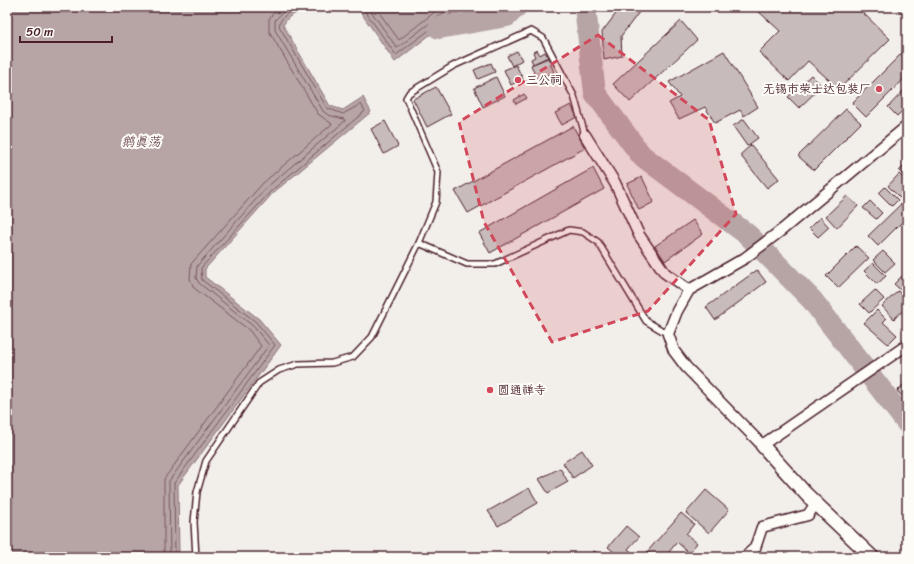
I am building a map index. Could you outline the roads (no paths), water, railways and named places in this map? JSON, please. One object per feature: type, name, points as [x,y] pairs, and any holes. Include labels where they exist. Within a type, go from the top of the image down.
[{"type":"street","points":[[872,557],[816,503],[686,367],[674,351],[668,334],[677,311],[689,290],[745,258],[783,229],[907,126]]},
{"type":"street","points":[[585,135],[614,183],[639,235],[665,273],[689,290]]},
{"type":"street","points":[[762,445],[907,345]]},
{"type":"street","points":[[745,557],[755,548],[762,527],[808,515],[816,503]]},
{"type":"lane","points":[[196,557],[194,522],[197,492],[206,461],[260,383],[279,370],[298,364],[332,363],[353,357],[372,337],[419,243],[436,202],[438,172],[406,98],[409,93],[453,66],[531,31],[543,38],[574,96],[585,135]]},
{"type":"lane","points":[[419,243],[467,264],[495,264],[569,230],[583,232],[598,242],[646,321],[668,334]]},
{"type":"water","name":"鹅真荡","points":[[7,7],[307,7],[289,17],[283,25],[330,106],[343,110],[363,97],[371,112],[273,193],[205,269],[205,277],[259,319],[281,345],[178,485],[179,557],[7,557]]},
{"type":"water","points":[[357,7],[466,7],[395,62]]},
{"type":"waterway","points":[[439,28],[507,16],[516,7]]},
{"type":"waterway","points":[[585,7],[595,93],[641,155],[748,235],[812,300],[907,423]]},
{"type":"place","name":"三公祠","points":[[518,80]]},
{"type":"place","name":"无锡市荣士达包装厂","points":[[879,89]]},
{"type":"place","name":"圆通禅寺","points":[[490,390]]}]
